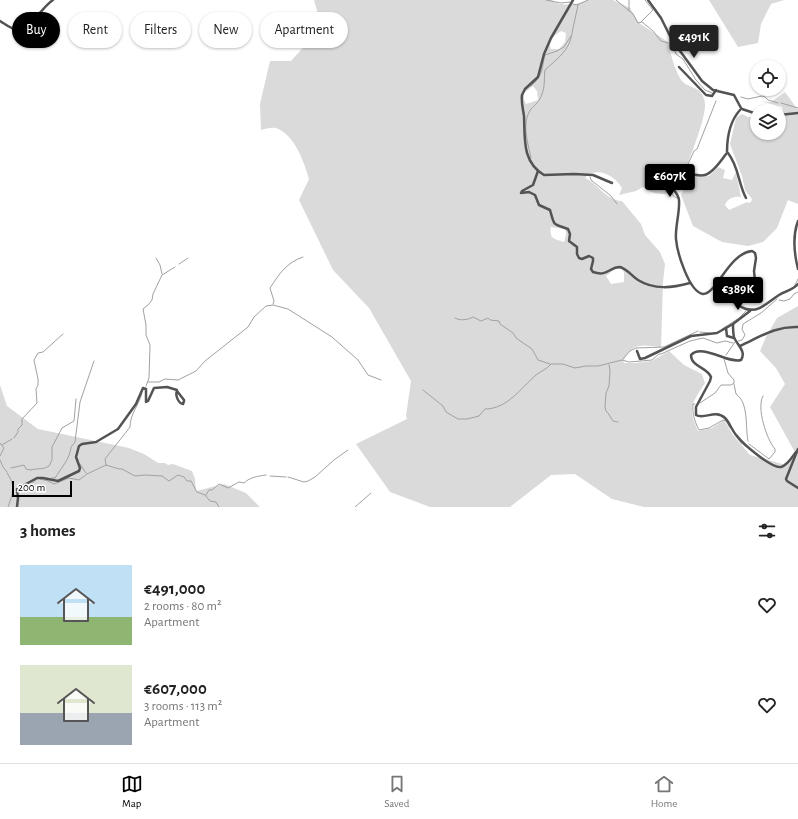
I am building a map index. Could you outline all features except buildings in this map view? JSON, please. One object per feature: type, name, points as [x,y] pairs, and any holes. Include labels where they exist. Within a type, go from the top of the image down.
[{"type":"street","points":[[0,21],[11,28],[18,30],[22,29],[53,0]]},
{"type":"street","points":[[573,0],[545,51],[538,77],[525,89],[522,95],[524,133],[528,155],[530,162],[544,176],[574,174],[593,175],[612,183]]},
{"type":"street","points":[[648,0],[662,21],[672,40],[707,86],[734,95],[741,109],[750,112]]},
{"type":"street","points":[[679,67],[706,95],[712,96],[716,90]]},
{"type":"street","points":[[741,109],[733,119],[727,143],[727,153],[738,170],[742,190],[746,198]]},
{"type":"street","points":[[786,115],[798,114]]},
{"type":"street","points":[[727,153],[714,168],[706,174],[679,173],[675,175],[671,186],[679,200],[676,234],[677,245],[690,283],[699,292],[704,294],[708,293],[723,276],[733,261],[746,253],[754,252],[756,258],[754,271],[755,282],[736,299],[739,306],[751,310]]},
{"type":"street","points":[[538,171],[533,185],[521,193],[529,192],[535,194],[540,205],[550,210],[552,221],[555,225],[568,230],[570,235],[569,241],[577,248],[579,258],[582,259],[589,256],[593,258],[591,269],[593,272],[606,273],[615,267],[620,267],[638,280],[652,286],[674,287],[690,283]]},
{"type":"street","points":[[798,221],[794,249],[798,269]]},
{"type":"street","points":[[637,351],[640,359],[646,358],[691,336],[716,334],[733,324],[751,310],[760,308],[794,288],[798,284]]},
{"type":"street","points":[[733,324],[734,338],[740,346],[743,356],[742,359],[738,361],[701,351],[691,354],[693,362],[709,373],[711,377],[710,382],[696,407],[696,415],[701,417],[713,414],[723,417],[727,420],[741,440],[768,463],[775,466],[781,467],[786,464],[797,450]]},
{"type":"street","points":[[740,346],[770,331],[789,327],[798,327]]},
{"type":"street","points":[[726,328],[727,336],[734,338]]},
{"type":"street","points":[[17,507],[17,489],[37,478],[58,481],[79,472],[80,468],[76,457],[79,446],[81,444],[96,442],[118,429],[136,404],[143,388],[146,389],[146,402],[148,401],[154,387],[168,387],[177,391],[184,401],[183,404],[180,403],[176,396],[177,391]]},
{"type":"street","points":[[797,450],[786,479],[798,488]]},
{"type":"shaded area","points":[[314,0],[552,0],[559,4],[569,4],[587,0],[613,0],[630,8],[639,23],[668,42],[680,79],[685,84],[695,88],[702,94],[705,101],[705,110],[685,171],[676,175],[671,183],[673,192],[657,194],[643,187],[636,191],[619,195],[622,188],[615,179],[610,176],[600,172],[590,174],[585,178],[611,198],[622,201],[641,224],[645,235],[660,252],[665,264],[661,347],[639,346],[630,351],[623,361],[624,363],[635,363],[652,361],[669,351],[684,365],[702,374],[705,383],[692,406],[693,416],[698,431],[712,428],[724,420],[733,435],[750,455],[786,465],[797,456],[770,407],[785,384],[776,368],[760,351],[777,318],[798,306],[798,507],[644,507],[612,499],[575,474],[551,475],[510,507],[430,507],[390,492],[356,444],[407,419],[406,416],[411,381],[369,308],[333,270],[299,200],[309,179],[298,150],[283,132],[276,128],[261,130],[260,104],[270,61],[291,61],[303,48],[348,48],[348,12],[317,12]],"holes":[[[561,31],[566,33],[565,42],[559,49],[551,49],[551,41]],[[533,86],[537,91],[538,100],[526,104],[524,100],[524,93]],[[551,227],[565,229],[566,234],[564,242],[553,238],[551,234]],[[615,269],[622,269],[624,272],[624,282],[611,284],[606,276]]]},
{"type":"shaded area","points":[[709,0],[784,0],[771,4],[761,24],[758,43],[738,47]]},
{"type":"shaded area","points":[[786,93],[798,110],[798,204],[788,200],[777,228],[763,242],[748,246],[722,242],[693,226],[681,195],[690,178],[709,176],[718,167],[725,170],[723,178],[732,180],[736,172],[741,197],[734,197],[728,201],[725,205],[729,210],[747,202],[751,202],[752,199],[745,190],[742,176],[730,144],[736,118],[742,114],[750,117],[750,140],[786,140],[786,104],[772,104],[761,101],[771,102],[779,96],[786,96]]},
{"type":"shaded area","points":[[0,385],[7,406],[38,429],[129,448],[144,454],[158,463],[165,463],[168,465],[173,464],[192,471],[195,479],[196,491],[224,484],[246,493],[260,507],[0,507]]},
{"type":"waterway","points":[[546,0],[561,3],[570,2]]},
{"type":"waterway","points":[[573,4],[577,5],[588,0]]},
{"type":"waterway","points":[[616,0],[633,14],[638,23],[642,22],[653,31],[661,41],[668,43]]},
{"type":"waterway","points":[[629,0],[629,11]]},
{"type":"waterway","points":[[641,22],[653,10],[645,0]]},
{"type":"waterway","points":[[572,33],[578,5]]},
{"type":"waterway","points":[[531,158],[526,133],[526,120],[531,109],[541,96],[544,88],[545,70],[566,50],[572,34]]},
{"type":"waterway","points":[[531,86],[540,75],[545,55],[564,47],[571,36]]},
{"type":"waterway","points":[[670,44],[672,44],[676,54],[683,59],[696,80],[705,90],[712,93]]},
{"type":"waterway","points":[[741,97],[748,99],[762,96],[768,100],[778,103]]},
{"type":"waterway","points":[[677,198],[671,193],[669,182],[671,175],[688,164],[694,151],[697,149],[716,101]]},
{"type":"waterway","points":[[781,103],[798,108]]},
{"type":"waterway","points":[[590,177],[591,180],[611,196],[617,204]]},
{"type":"waterway","points":[[273,304],[274,301],[270,288],[280,273],[288,265],[303,257]]},
{"type":"waterway","points":[[156,258],[160,265],[162,274]]},
{"type":"waterway","points":[[179,264],[188,258]]},
{"type":"waterway","points":[[146,386],[149,378],[150,345],[146,335],[143,309],[152,300],[153,294],[162,275],[175,267]]},
{"type":"waterway","points":[[781,293],[794,287],[798,279]]},
{"type":"waterway","points":[[779,300],[784,301],[790,299],[798,292]]},
{"type":"waterway","points":[[738,341],[742,340],[745,335],[742,329],[743,324],[761,313],[777,299]]},
{"type":"waterway","points":[[148,382],[159,382],[165,379],[178,380],[196,371],[205,361],[248,327],[254,317],[266,306],[273,305],[288,309],[332,337],[358,360],[368,375],[381,380]]},
{"type":"waterway","points":[[746,308],[752,309]]},
{"type":"waterway","points":[[722,329],[739,318],[746,311]]},
{"type":"waterway","points":[[455,318],[464,320],[473,317],[481,321],[488,318],[490,320],[499,321],[500,324],[513,333],[516,338],[532,349],[538,360],[550,364]]},
{"type":"waterway","points":[[623,359],[630,351],[636,348],[664,347],[698,331]]},
{"type":"waterway","points":[[700,332],[710,333]]},
{"type":"waterway","points":[[14,438],[18,432],[18,429],[22,425],[22,419],[37,403],[36,389],[38,379],[34,360],[38,353],[43,352],[63,334]]},
{"type":"waterway","points":[[423,390],[443,406],[446,412],[458,419],[467,419],[479,416],[485,409],[500,406],[507,402],[536,375],[551,364],[563,364],[575,368],[598,366],[622,360],[629,362],[652,360],[659,354],[690,341],[703,338],[717,343],[725,341],[733,343]]},
{"type":"waterway","points":[[726,355],[735,342]]},
{"type":"waterway","points":[[700,403],[715,393],[721,385],[731,385],[734,383],[734,380],[728,373],[724,359]]},
{"type":"waterway","points":[[52,478],[55,478],[65,463],[69,456],[71,447],[75,442],[80,402],[94,361]]},
{"type":"waterway","points":[[609,365],[609,386],[606,393],[605,407],[613,421],[618,422]]},
{"type":"waterway","points":[[734,384],[736,394],[740,398],[745,409],[748,441]]},
{"type":"waterway","points":[[106,465],[105,459],[130,427],[131,418],[142,393]]},
{"type":"waterway","points":[[749,444],[769,459],[775,452],[763,424],[761,408],[763,396]]},
{"type":"waterway","points":[[11,468],[24,465],[26,469],[31,470],[49,466],[52,460],[52,447],[62,428],[74,421],[76,399]]},
{"type":"waterway","points":[[695,404],[693,404],[693,415],[699,430],[709,428],[723,420],[726,421],[730,428]]},
{"type":"waterway","points":[[735,435],[741,443],[747,447]]},
{"type":"waterway","points":[[2,445],[12,439]]},
{"type":"waterway","points":[[0,443],[4,448],[0,456]]},
{"type":"waterway","points":[[288,477],[304,482],[308,481],[348,450]]},
{"type":"waterway","points":[[0,460],[7,472]]},
{"type":"waterway","points":[[80,464],[86,473]]},
{"type":"waterway","points":[[40,479],[54,484],[69,478],[79,480],[87,474],[106,465],[122,469],[135,476],[162,476],[169,481],[178,475],[184,477],[187,481],[191,481],[197,492],[205,495],[210,501],[216,502],[219,507]]},
{"type":"waterway","points":[[7,473],[13,486],[8,507]]},
{"type":"waterway","points":[[206,495],[209,490],[212,490],[219,484],[228,488],[239,482],[244,483],[252,478],[266,475]]},
{"type":"waterway","points":[[270,476],[286,477]]},
{"type":"waterway","points":[[19,489],[30,485],[37,479]]},
{"type":"waterway","points":[[355,507],[371,493]]}]
